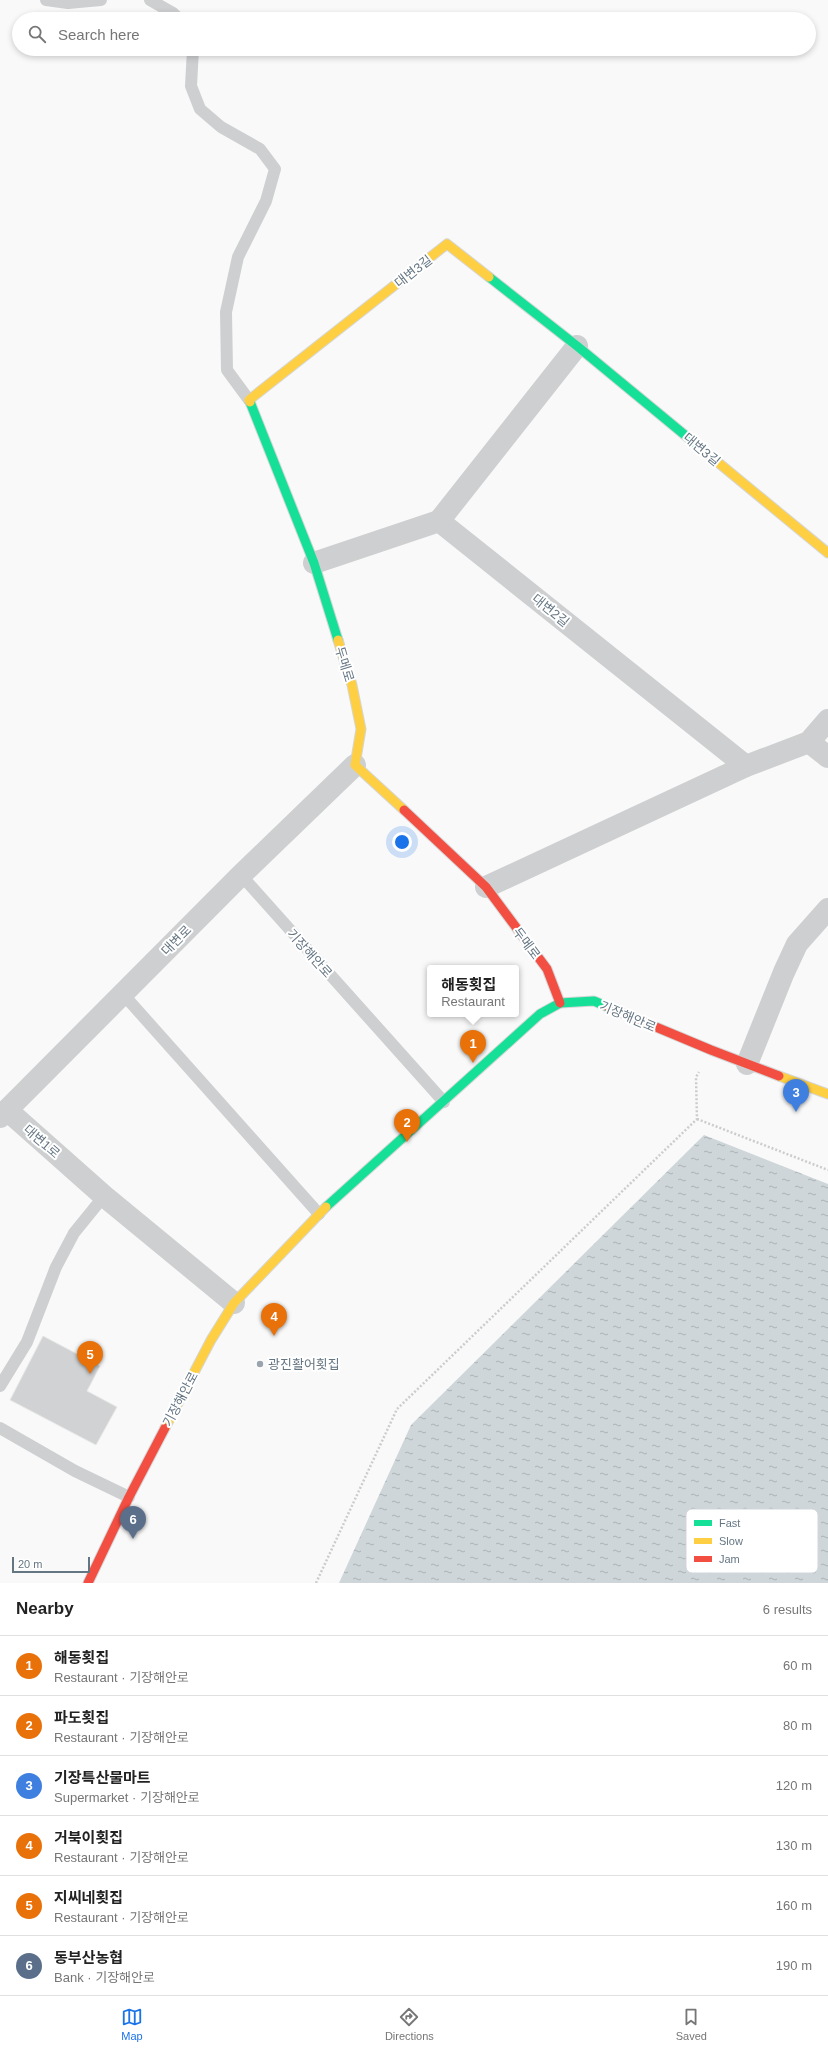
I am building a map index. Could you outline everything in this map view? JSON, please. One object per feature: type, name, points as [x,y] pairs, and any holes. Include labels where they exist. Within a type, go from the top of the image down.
[{"type":"street","name":"대변3길","points":[[248,400],[447,244],[577,346],[828,553]]},
{"type":"street","points":[[314,563],[439,520],[577,346]]},
{"type":"street","name":"두메로","points":[[248,400],[314,563],[352,684],[361,729],[355,765],[486,887],[547,969],[560,1003]]},
{"type":"street","name":"대변2길","points":[[439,520],[746,766]]},
{"type":"street","points":[[486,887],[746,766],[809,742],[828,720]]},
{"type":"street","points":[[809,742],[828,757]]},
{"type":"street","name":"대변로","points":[[4,1114],[241,875],[355,765]]},
{"type":"street","points":[[748,1064],[784,972],[797,944],[825,912]]},
{"type":"street","name":"기장해안로","points":[[88,1583],[129,1497],[211,1340],[234,1303],[319,1214],[540,1014],[560,1003],[594,1001],[711,1050],[828,1094]]},
{"type":"street","name":"대변1로","points":[[4,1114],[77,1172],[104,1196]]},
{"type":"street","points":[[104,1196],[234,1303]]},
{"type":"lane","points":[[46,0],[68,3],[102,0]]},
{"type":"lane","points":[[150,0],[168,12]]},
{"type":"lane","points":[[192,56],[191,86],[200,109],[221,127],[260,149],[275,169],[266,201],[238,257],[226,312],[227,370],[248,400]]},
{"type":"lane","name":"기장해안로","points":[[241,875],[444,1102]]},
{"type":"lane","points":[[123,994],[319,1214]]},
{"type":"lane","points":[[0,1386],[27,1342],[56,1267],[74,1233],[104,1196]]},
{"type":"lane","points":[[0,1428],[75,1471],[129,1497]]},
{"type":"path","points":[[316,1583],[397,1409],[697,1119],[696,1077],[711,1050]]},
{"type":"path","points":[[697,1119],[828,1170]]},
{"type":"water","points":[[704,1135],[828,1184],[828,1583],[339,1583],[411,1425]]},
{"type":"building","points":[[43,1336],[100,1366],[87,1391],[117,1407],[96,1445],[10,1400]]},
{"type":"traffic: fast","points":[[489,277],[577,346],[703,450]]},
{"type":"traffic: fast","points":[[250,402],[314,563],[338,640]]},
{"type":"traffic: fast","points":[[326,1207],[540,1014],[560,1003],[594,1001],[608,1007]]},
{"type":"traffic: slow","points":[[250,402],[249,400],[447,244],[489,277]]},
{"type":"traffic: slow","points":[[703,450],[828,553]]},
{"type":"traffic: slow","points":[[338,640],[352,685],[361,729],[355,765],[404,810]]},
{"type":"traffic: slow","points":[[779,1076],[828,1094]]},
{"type":"traffic: slow","points":[[165,1428],[211,1340],[234,1303],[326,1207]]},
{"type":"traffic: jam","points":[[404,810],[486,887],[547,969],[560,1003]]},
{"type":"traffic: jam","points":[[608,1007],[711,1050],[779,1076]]},
{"type":"traffic: jam","points":[[88,1583],[129,1497],[165,1428]]},
{"type":"place","name":"해동횟집","points":[[473,1063]]},
{"type":"place","name":"기장특산물마트","points":[[796,1112]]},
{"type":"place","name":"파도횟집","points":[[407,1142]]},
{"type":"place","name":"거북이횟집","points":[[274,1336]]},
{"type":"place","name":"광진활어횟집","points":[[260,1364]]},
{"type":"place","name":"지씨네횟집","points":[[90,1374]]},
{"type":"place","name":"동부산농협","points":[[133,1539]]}]
